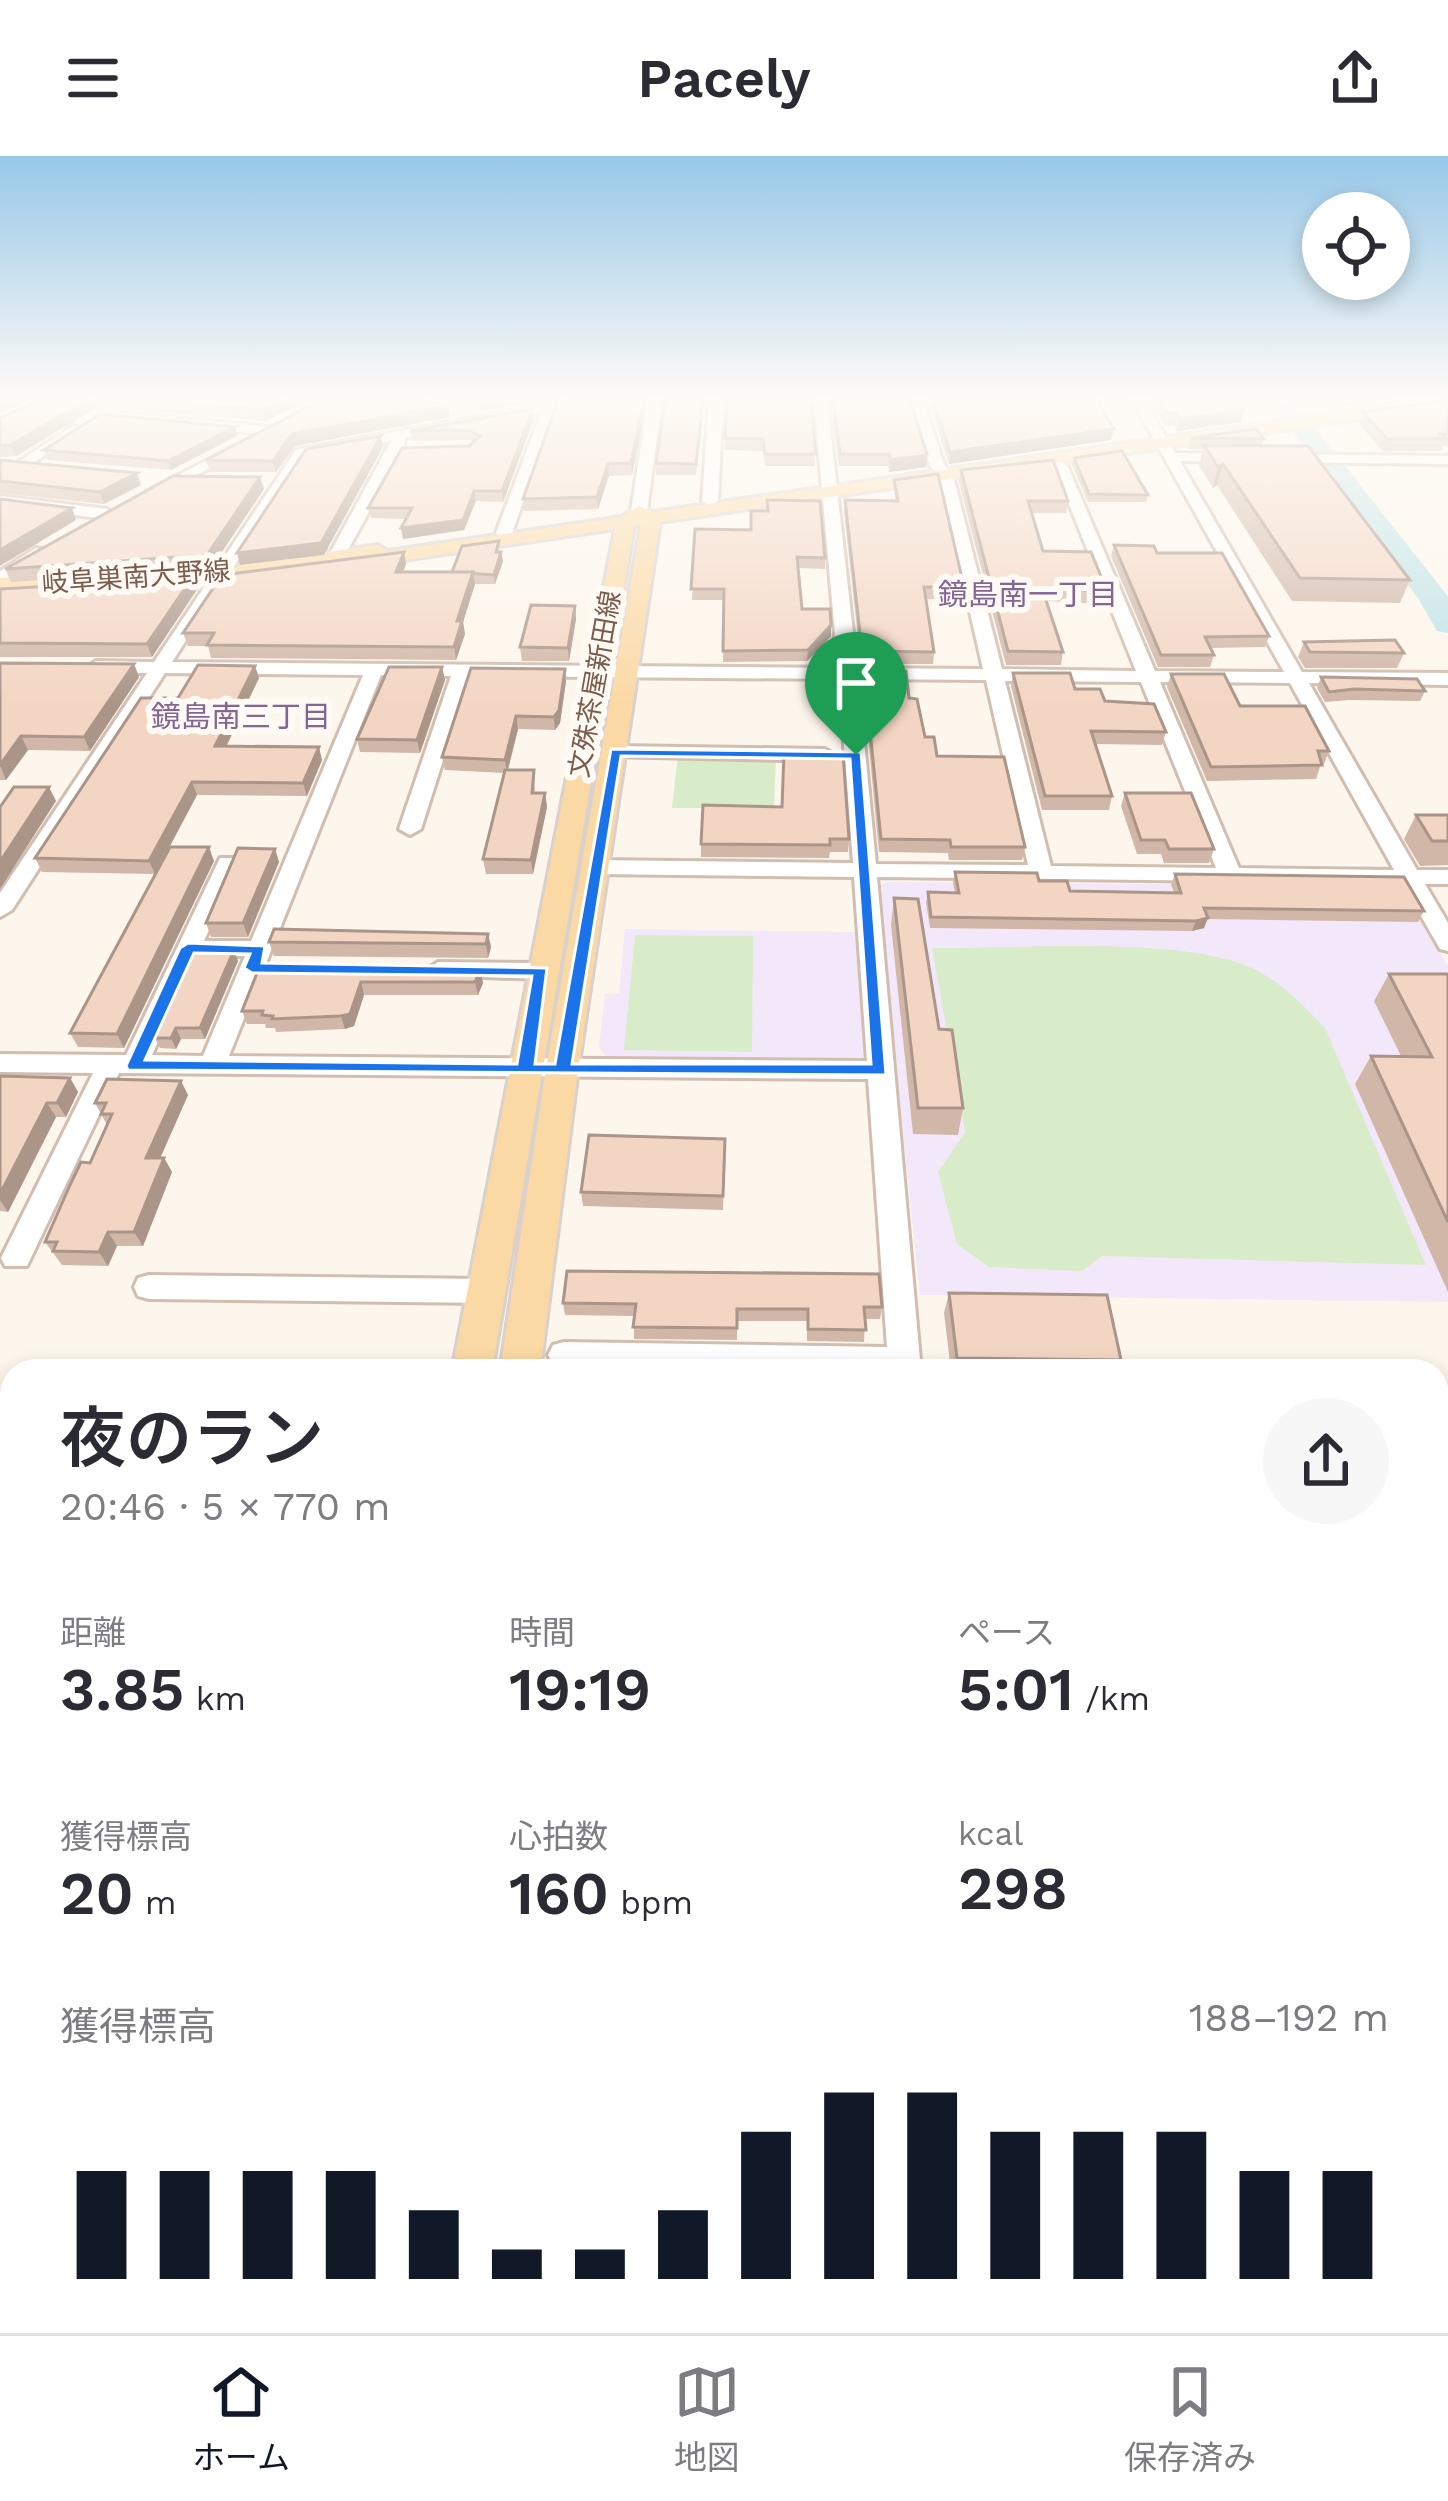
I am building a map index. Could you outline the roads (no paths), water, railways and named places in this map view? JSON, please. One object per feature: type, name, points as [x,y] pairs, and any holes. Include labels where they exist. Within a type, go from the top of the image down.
[{"type":"main road","name":"岐阜巣南大野線","points":[[221,577],[504,533],[638,518],[707,502]]},
{"type":"main road","name":"岐阜巣南大野線","points":[[0,585],[112,591],[741,502]]},
{"type":"main road","name":"文殊茶屋新田線","points":[[474,1359],[541,971],[611,673],[638,518]]},
{"type":"main road","name":"文殊茶屋新田線","points":[[522,1359],[562,1070],[615,752],[611,673]]},
{"type":"street","points":[[5,502],[107,514]]},
{"type":"street","points":[[80,528],[133,502]]},
{"type":"street","points":[[0,910],[271,502]]},
{"type":"street","points":[[336,557],[366,502]]},
{"type":"street","points":[[504,533],[515,502]]},
{"type":"street","points":[[638,518],[640,502]]},
{"type":"street","points":[[833,502],[904,1359]]},
{"type":"street","points":[[949,502],[1041,872]]},
{"type":"street","points":[[1075,502],[1230,874]]},
{"type":"street","points":[[1195,502],[1448,944]]},
{"type":"street","points":[[0,585],[60,541]]},
{"type":"street","points":[[83,667],[1448,679]]},
{"type":"street","points":[[212,1067],[262,962],[374,670]]},
{"type":"street","points":[[410,829],[462,671]]},
{"type":"street","points":[[615,752],[856,755]]},
{"type":"street","points":[[16,1258],[188,948],[228,863]]},
{"type":"street","points":[[594,867],[1448,877]]},
{"type":"street","points":[[188,948],[262,962]]},
{"type":"street","points":[[408,970],[541,971]]},
{"type":"street","points":[[0,1063],[880,1070]]},
{"type":"street","points":[[148,1287],[486,1291]]},
{"type":"street","points":[[564,1355],[688,1359]]},
{"type":"waterway","points":[[1359,502],[1448,624]]},
{"type":"district","name":"鏡島南一丁目","points":[[1028,595]]},
{"type":"district","name":"鏡島南三丁目","points":[[241,717]]}]
